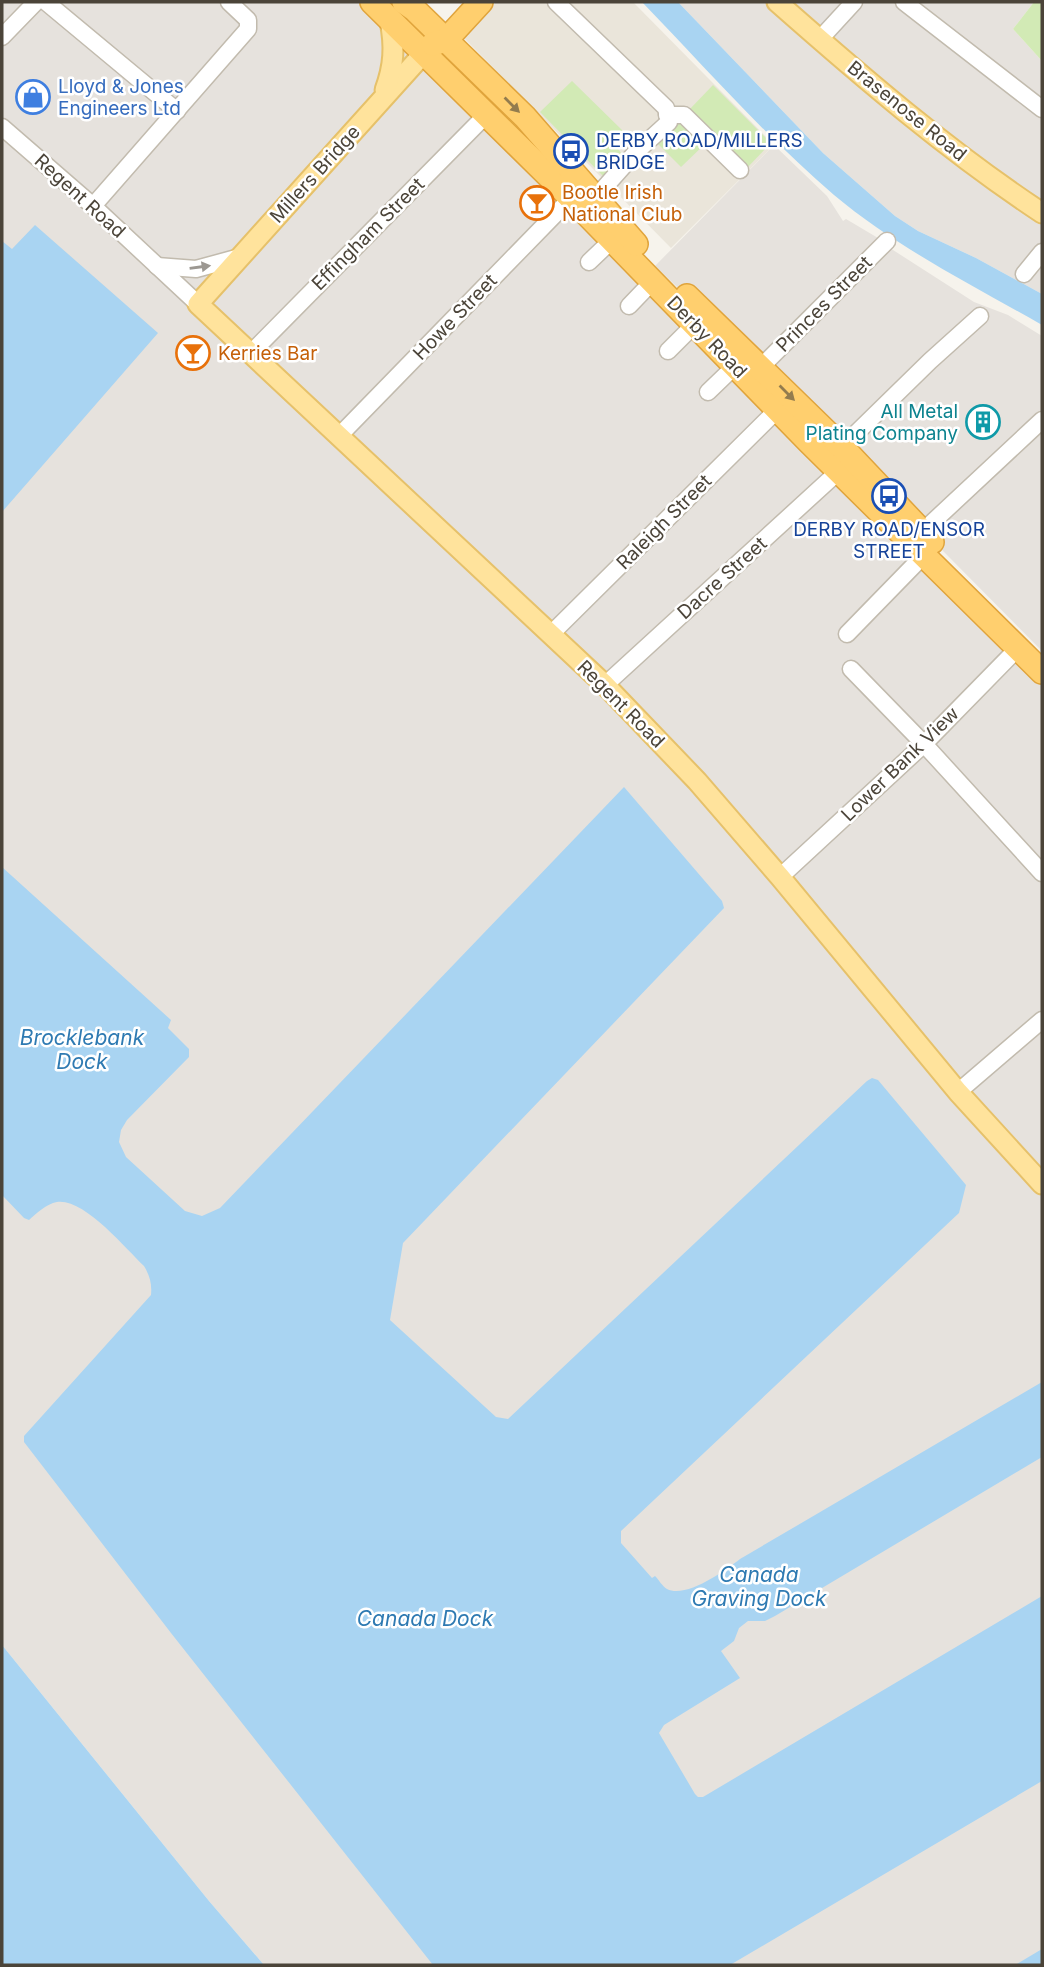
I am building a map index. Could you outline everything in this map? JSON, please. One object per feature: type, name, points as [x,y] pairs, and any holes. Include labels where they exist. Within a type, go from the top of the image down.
[{"type":"highway","name":"Derby Road","points":[[372,2],[398,8],[434,42],[525,117],[654,265],[842,447],[922,532],[1042,651]]},
{"type":"highway","name":"Millers Bridge","points":[[434,42],[461,2]]},
{"type":"highway","name":"Millers Bridge","points":[[434,42],[481,2]]},
{"type":"highway","name":"Derby Road","points":[[434,42],[487,114],[778,410],[1042,672]]},
{"type":"main road","name":"Brasenose Road","points":[[777,2],[988,177],[1042,213]]},
{"type":"main road","points":[[380,101],[392,73],[398,8]]},
{"type":"main road","name":"Millers Bridge","points":[[198,304],[434,42]]},
{"type":"main road","name":"Regent Road","points":[[198,304],[605,685],[697,781],[958,1093],[1042,1184]]},
{"type":"street","points":[[2,37],[37,2]]},
{"type":"street","points":[[46,2],[177,111]]},
{"type":"street","points":[[93,206],[248,29],[248,20],[229,2]]},
{"type":"street","points":[[556,2],[666,108],[669,122],[631,147],[596,197]]},
{"type":"street","points":[[820,39],[854,2]]},
{"type":"street","points":[[904,2],[1042,109]]},
{"type":"street","name":"Effingham Street","points":[[250,354],[487,114]]},
{"type":"street","points":[[667,115],[684,115],[740,170]]},
{"type":"street","name":"Regent Road","points":[[2,127],[93,206],[198,304]]},
{"type":"street","name":"Howe Street","points":[[339,436],[571,198]]},
{"type":"street","points":[[589,262],[612,240]]},
{"type":"street","name":"Princes Street","points":[[761,367],[887,241]]},
{"type":"street","points":[[1024,274],[1042,252]]},
{"type":"street","points":[[157,266],[197,269],[242,256]]},
{"type":"street","points":[[629,306],[653,281]]},
{"type":"street","points":[[842,447],[980,316]]},
{"type":"street","points":[[668,351],[694,325]]},
{"type":"street","points":[[708,392],[735,366]]},
{"type":"street","name":"Raleigh Street","points":[[551,634],[778,410]]},
{"type":"street","points":[[922,532],[1042,420]]},
{"type":"street","name":"Dacre Street","points":[[605,685],[839,471]]},
{"type":"street","points":[[847,634],[924,555]]},
{"type":"street","name":"Lower Bank View","points":[[779,877],[924,744],[1018,648]]},
{"type":"street","points":[[851,669],[1042,873]]},
{"type":"street","points":[[958,1093],[1042,1020]]},
{"type":"shaded area","points":[[2,2],[372,2],[1042,672],[1042,1965],[264,1965],[2,1645]]},
{"type":"shaded area","points":[[496,2],[633,2],[774,145],[671,248],[463,37]]},
{"type":"shaded area","points":[[678,2],[1034,2],[1013,29],[1042,61],[1042,294],[976,258],[918,231],[895,216],[823,153]]},
{"type":"shaded area","points":[[774,145],[827,196],[843,221],[846,219],[878,238],[974,302],[1008,315],[1042,336],[1042,651],[761,367],[655,266]]},
{"type":"green space","points":[[1034,2],[1042,2],[1042,61],[1013,29]]},
{"type":"green space","points":[[572,81],[623,131],[613,141],[623,156],[603,176],[540,112]]},
{"type":"green space","points":[[713,85],[771,143],[746,169],[688,111]]},
{"type":"green space","points":[[684,116],[708,141],[681,167],[657,143]]},
{"type":"water","points":[[642,2],[678,2],[823,153],[895,216],[918,231],[976,258],[1042,294],[1042,325],[883,232],[834,195],[760,125]]},
{"type":"water","points":[[35,225],[158,333],[2,512],[2,241],[12,249]]},
{"type":"water","name":"Canada Dock","points":[[624,787],[722,901],[724,908],[403,1243],[390,1320],[496,1417],[508,1419],[867,1081],[872,1078],[878,1080],[966,1185],[959,1213],[621,1531],[621,1543],[652,1578],[655,1576],[667,1589],[675,1591],[695,1587],[1042,1382],[1042,1457],[775,1616],[765,1621],[748,1621],[739,1628],[734,1641],[721,1651],[740,1678],[664,1725],[659,1733],[695,1794],[703,1797],[1042,1596],[1042,1781],[730,1965],[433,1965],[24,1442],[24,1436],[151,1295],[151,1287],[144,1266],[104,1226],[79,1208],[57,1202],[45,1207],[29,1220],[2,1195],[2,867],[171,1020],[168,1028],[189,1049],[189,1057],[127,1120],[121,1130],[119,1142],[126,1157],[185,1211],[202,1216],[220,1208]]},
{"type":"water","points":[[2,1645],[209,1901],[264,1965],[2,1965]]},
{"type":"water","points":[[1042,1949],[1042,1965],[1015,1965]]},
{"type":"place","name":"Lloyd & Jones Engineers Ltd","points":[[33,97]]},
{"type":"place","name":"DERBY ROAD/MILLERS BRIDGE","points":[[571,151]]},
{"type":"place","name":"Bootle Irish National Club","points":[[537,203]]},
{"type":"place","name":"Kerries Bar","points":[[193,353]]},
{"type":"place","name":"All Metal Plating Company","points":[[983,422]]},
{"type":"place","name":"DERBY ROAD/ENSOR STREET","points":[[889,496]]},
{"type":"water label","name":"Brocklebank Dock","points":[[82,1049]]},
{"type":"water label","name":"Canada Graving Dock","points":[[759,1586]]}]
